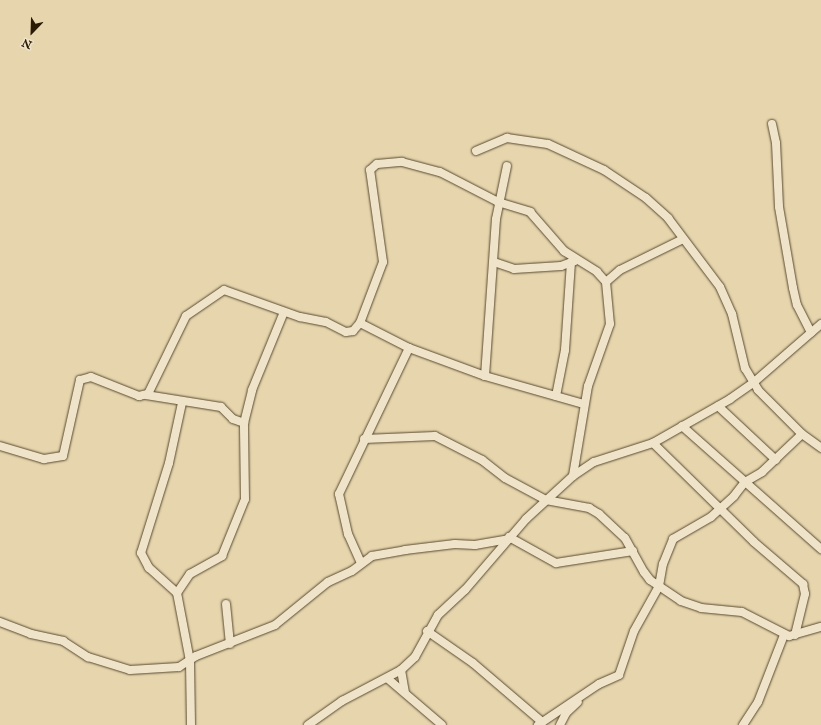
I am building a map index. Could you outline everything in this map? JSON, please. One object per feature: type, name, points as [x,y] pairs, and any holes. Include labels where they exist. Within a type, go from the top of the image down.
[{"type":"street","points":[[772,124],[780,207],[793,288],[797,305],[811,333]]},
{"type":"street","points":[[476,151],[507,138],[529,140],[562,149],[632,187],[668,218],[727,300],[741,356],[753,383],[761,395],[802,434],[821,448]]},
{"type":"street","points":[[146,395],[186,316],[212,297],[228,290],[284,312],[326,322],[348,333],[360,323],[383,262],[379,220],[369,176],[372,166],[402,162],[420,166],[453,178],[498,202],[533,214],[564,251],[575,261],[597,272],[606,282],[610,324],[588,386],[572,476]]},
{"type":"street","points":[[485,376],[498,202],[507,166]]},
{"type":"street","points":[[606,282],[620,270],[683,239]]},
{"type":"street","points":[[494,262],[514,269],[561,266],[575,261]]},
{"type":"street","points":[[556,396],[565,350],[575,261]]},
{"type":"street","points":[[177,593],[190,574],[222,556],[246,499],[244,423],[252,390],[284,312]]},
{"type":"street","points":[[360,323],[409,348],[485,376],[584,404]]},
{"type":"street","points":[[308,725],[342,701],[401,670],[414,657],[427,631],[438,615],[465,590],[508,538],[572,476],[594,462],[653,443],[718,406],[753,383],[821,324]]},
{"type":"street","points":[[361,563],[348,534],[339,494],[364,439],[409,348]]},
{"type":"street","points":[[0,446],[44,458],[63,456],[79,382],[86,377],[139,396],[146,395],[182,403],[221,407],[233,419],[244,423]]},
{"type":"street","points":[[182,403],[170,457],[141,553],[149,568],[177,593],[190,661],[191,725]]},
{"type":"street","points":[[718,406],[776,460]]},
{"type":"street","points":[[682,426],[821,549]]},
{"type":"street","points":[[427,631],[496,682],[540,724],[582,697],[599,684],[618,675],[634,631],[659,586],[663,564],[673,539],[702,524],[720,509],[745,482],[776,460],[802,434]]},
{"type":"street","points":[[364,439],[435,436],[482,460],[505,478],[546,500],[594,511],[625,538],[644,572],[672,596],[691,605],[751,615],[784,634],[795,635],[821,627]]},
{"type":"street","points":[[653,443],[720,509],[803,584],[805,594],[795,635]]},
{"type":"street","points":[[0,622],[31,634],[63,641],[88,657],[130,670],[179,667],[196,656],[230,644],[275,625],[323,586],[352,571],[361,563],[386,552],[455,544],[475,545],[508,538],[556,563],[633,551]]},
{"type":"street","points":[[226,604],[230,644]]},
{"type":"street","points":[[743,725],[758,702],[784,634]]},
{"type":"street","points":[[401,670],[405,693]]},
{"type":"street","points":[[387,678],[442,725]]},
{"type":"street","points":[[560,725],[566,714],[582,697]]}]
